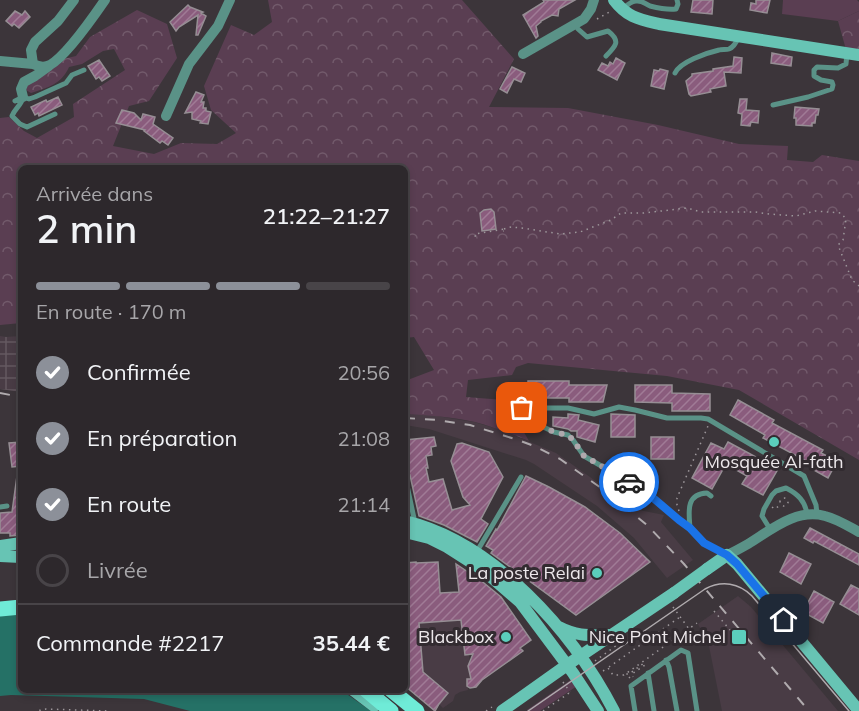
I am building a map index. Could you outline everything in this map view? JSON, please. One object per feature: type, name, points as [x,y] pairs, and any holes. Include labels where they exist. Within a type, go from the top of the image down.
[{"type":"main road","points":[[619,5],[634,18],[658,24],[853,54]]},
{"type":"main road","points":[[408,525],[429,538],[510,578],[530,597],[580,656],[614,711]]},
{"type":"main road","points":[[0,546],[18,543]]},
{"type":"main road","points":[[502,711],[727,555],[744,571],[859,711]]},
{"type":"main road","points":[[0,556],[18,557]]},
{"type":"main road","points":[[473,558],[520,602],[567,664],[598,711]]},
{"type":"main road","points":[[0,599],[18,597]]},
{"type":"main road","points":[[0,609],[18,606]]},
{"type":"main road","points":[[556,626],[574,634],[586,636],[613,635]]},
{"type":"main road","points":[[357,693],[380,711]]},
{"type":"main road","points":[[370,693],[391,711]]},
{"type":"main road","points":[[380,693],[401,711]]},
{"type":"main road","points":[[395,693],[417,711]]},
{"type":"street","points":[[33,64],[31,50],[35,42],[58,21],[74,0]]},
{"type":"street","points":[[19,99],[24,82],[63,54],[105,0]]},
{"type":"street","points":[[166,116],[189,63],[218,26],[230,0]]},
{"type":"street","points":[[523,54],[584,19],[594,0]]},
{"type":"street","points":[[0,61],[33,64],[40,68],[49,66]]},
{"type":"street","points":[[727,555],[787,521],[812,514],[835,519],[859,531]]},
{"type":"lane","points":[[619,5],[636,0],[643,1],[650,6],[670,10],[676,9],[677,0]]},
{"type":"lane","points":[[579,29],[587,37],[608,31],[614,36],[616,42],[614,49],[606,56]]},
{"type":"lane","points":[[675,73],[678,68],[688,62],[712,52],[730,49],[736,44],[739,36]]},
{"type":"lane","points":[[773,105],[832,89],[832,82],[814,76],[814,70],[818,67],[838,68],[846,64],[853,54]]},
{"type":"lane","points":[[19,99],[35,97],[66,83],[72,75],[84,70]]},
{"type":"lane","points":[[19,99],[23,102],[12,116],[27,127],[55,114]]},
{"type":"lane","points":[[538,408],[568,408],[594,414],[619,407],[667,418],[701,418],[713,421],[804,476],[816,505],[812,514],[799,496],[786,488],[781,489],[772,495],[762,512],[771,530]]},
{"type":"lane","points":[[527,408],[522,408],[519,415],[554,432],[568,435],[584,456],[652,497],[690,528],[704,543],[727,555]]},
{"type":"lane","points":[[473,558],[521,477]]},
{"type":"lane","points":[[690,528],[688,510],[691,501],[701,493],[711,496]]},
{"type":"lane","points":[[635,711],[631,686],[681,650],[688,653],[698,711]]},
{"type":"lane","points":[[666,660],[676,711]]},
{"type":"lane","points":[[648,673],[654,711]]},
{"type":"path","points":[[498,232],[505,231],[504,229],[509,226],[560,234],[580,232],[611,220],[621,213],[687,208],[701,212],[755,212],[796,216],[815,211],[841,213],[846,219],[843,240],[838,245],[852,280],[859,286]]},
{"type":"path","points":[[481,235],[475,236],[475,234],[504,229]]},
{"type":"path","points":[[679,520],[677,498],[706,428],[713,421]]},
{"type":"path","points":[[672,606],[689,629]]},
{"type":"path","points":[[714,611],[730,630]]},
{"type":"path","points":[[602,672],[680,617]]},
{"type":"path","points":[[626,674],[697,622]]},
{"type":"path","points":[[608,668],[613,675],[624,675],[644,663],[645,665],[632,674],[637,682]]},
{"type":"path","points":[[562,681],[570,692]]},
{"type":"path","points":[[543,711],[577,687]]},
{"type":"path","points":[[40,711],[46,709],[108,711]]},
{"type":"shaded area","points":[[0,336],[18,336],[18,392],[0,389]]},
{"type":"shaded area","points":[[408,414],[431,415],[474,422],[504,431],[556,453],[634,509],[664,515],[661,522],[693,560],[667,578],[634,538],[597,506],[534,464],[429,429],[408,426]]},
{"type":"shaded area","points":[[438,562],[440,589],[432,590],[432,594],[455,592],[465,655],[469,655],[468,670],[471,679],[467,679],[468,690],[455,695],[453,701],[443,708],[439,704],[436,710],[408,688],[408,563]]},
{"type":"shaded area","points":[[738,596],[751,607],[838,711],[722,711],[709,646],[698,624]]},
{"type":"shaded area","points":[[18,614],[18,693],[345,693],[371,711],[190,711],[144,699],[0,696],[0,616]]},
{"type":"green space","points":[[268,0],[462,0],[514,59],[489,107],[568,108],[658,125],[739,144],[788,146],[787,160],[813,162],[822,155],[859,161],[859,460],[739,390],[667,376],[528,363],[516,367],[512,375],[468,380],[466,397],[516,401],[518,422],[529,441],[475,422],[440,416],[408,414],[408,380],[434,370],[414,337],[408,338],[408,165],[18,165],[18,323],[0,325],[0,118],[9,117],[24,131],[37,138],[74,117],[73,104],[125,70],[114,49],[103,51],[82,64],[69,67],[58,82],[48,87],[31,93],[26,90],[25,86],[59,60],[76,56],[90,37],[137,10],[167,24],[177,58],[149,101],[129,106],[113,146],[154,154],[181,143],[217,144],[236,133],[211,110],[204,86],[231,25],[254,35],[272,22]]},
{"type":"green space","points":[[783,0],[857,0],[859,11],[838,21],[782,14]]},
{"type":"green space","points":[[859,11],[859,55],[847,53],[838,21]]},
{"type":"green space","points":[[572,679],[577,686],[540,711],[527,710]]},
{"type":"building","points":[[543,0],[575,0],[559,9],[558,16],[552,15],[541,21],[536,26],[538,36],[536,38],[523,15],[544,2]]},
{"type":"building","points":[[693,0],[713,0],[712,14],[691,12]]},
{"type":"building","points":[[756,0],[770,0],[767,13],[750,10],[751,3],[756,4]]},
{"type":"building","points":[[188,5],[203,12],[201,13],[206,16],[198,35],[196,35],[198,15],[176,31],[170,22]]},
{"type":"building","points":[[15,11],[22,15],[25,11],[30,17],[19,28],[6,21]]},
{"type":"building","points":[[772,53],[792,57],[791,66],[771,63]]},
{"type":"building","points":[[734,57],[742,58],[741,73],[724,72],[726,86],[710,89],[711,92],[691,96],[689,94],[686,81],[692,74],[733,66]]},
{"type":"building","points":[[616,58],[625,63],[617,80],[598,70],[602,63],[608,66],[610,62],[613,64]]},
{"type":"building","points":[[99,60],[110,76],[102,81],[99,77],[96,79],[88,66]]},
{"type":"building","points":[[512,67],[525,73],[521,82],[514,79],[507,93],[500,89]]},
{"type":"building","points":[[660,69],[668,71],[664,89],[651,86],[654,70],[659,71]]},
{"type":"building","points":[[196,92],[204,95],[201,102],[204,102],[203,108],[211,112],[208,124],[192,119],[192,112],[185,113]]},
{"type":"building","points":[[58,97],[62,105],[39,116],[38,113],[35,115],[31,107]]},
{"type":"building","points":[[740,99],[747,99],[746,110],[759,111],[758,123],[751,122],[750,126],[741,125],[742,114],[738,113]]},
{"type":"building","points":[[795,107],[819,109],[815,123],[812,123],[812,126],[796,125]]},
{"type":"building","points":[[122,110],[134,113],[141,120],[143,114],[155,117],[153,124],[173,138],[168,145],[162,141],[160,143],[145,130],[116,123]]},
{"type":"building","points":[[491,209],[494,212],[496,229],[482,231],[480,213]]},
{"type":"building","points":[[528,381],[569,381],[569,385],[607,385],[603,402],[569,402],[569,398],[528,398]]},
{"type":"building","points":[[635,385],[672,385],[672,393],[710,394],[710,411],[672,411],[672,403],[635,402]]},
{"type":"building","points":[[738,400],[774,420],[772,423],[823,450],[821,453],[837,461],[828,478],[812,469],[814,465],[763,438],[765,435],[730,415]]},
{"type":"building","points":[[568,414],[579,415],[578,420],[599,425],[595,442],[577,437],[577,431],[553,426],[553,417],[568,418]]},
{"type":"building","points":[[611,414],[635,415],[635,437],[611,437]]},
{"type":"building","points":[[434,437],[436,446],[431,447],[432,455],[426,456],[429,482],[443,479],[452,510],[470,505],[463,497],[451,461],[457,444],[462,443],[489,452],[503,477],[481,519],[488,524],[477,542],[444,525],[419,516],[408,472],[408,440]]},
{"type":"building","points":[[651,437],[674,437],[674,459],[651,459]]},
{"type":"building","points":[[18,442],[18,466],[12,467],[9,443]]},
{"type":"building","points":[[728,442],[778,469],[763,495],[742,484],[747,476],[726,464],[712,489],[692,478],[711,443],[724,449]]},
{"type":"building","points":[[18,476],[18,535],[0,533],[0,513],[12,512]]},
{"type":"building","points":[[526,476],[585,507],[620,533],[650,562],[576,615],[491,553],[493,550],[486,546]]},
{"type":"building","points":[[810,528],[859,554],[859,565],[804,538]]},
{"type":"building","points":[[789,553],[811,564],[801,584],[780,572]]},
{"type":"building","points":[[438,562],[440,593],[459,592],[456,564],[501,597],[531,640],[520,648],[523,651],[482,680],[476,687],[470,688],[467,686],[467,679],[471,679],[468,666],[473,654],[465,655],[461,620],[419,623],[423,672],[448,693],[435,711],[408,688],[408,563]]},
{"type":"building","points":[[851,585],[859,589],[859,615],[840,604]]},
{"type":"building","points":[[814,591],[834,602],[823,623],[803,612]]},
{"type":"tram line","points":[[528,711],[705,589],[718,584],[730,584],[742,588],[752,596],[849,711]]},
{"type":"railway","points":[[0,393],[18,396]]},
{"type":"railway","points":[[408,418],[470,425],[534,446],[560,459],[611,495],[648,526],[684,564],[809,711]]},
{"type":"way so far","points":[[522,408],[519,411],[520,416],[554,432],[568,435],[584,456],[629,482]]},
{"type":"place","name":"Mosquée Al-fath","points":[[774,442]]},
{"type":"place","name":"La poste Relai","points":[[597,573]]},
{"type":"place","name":"Blackbox","points":[[506,637]]},
{"type":"place","name":"Nice Pont Michel","points":[[739,637]]},
{"type":"route","points":[[629,482],[652,497],[690,528],[704,543],[727,555],[784,620]]}]
